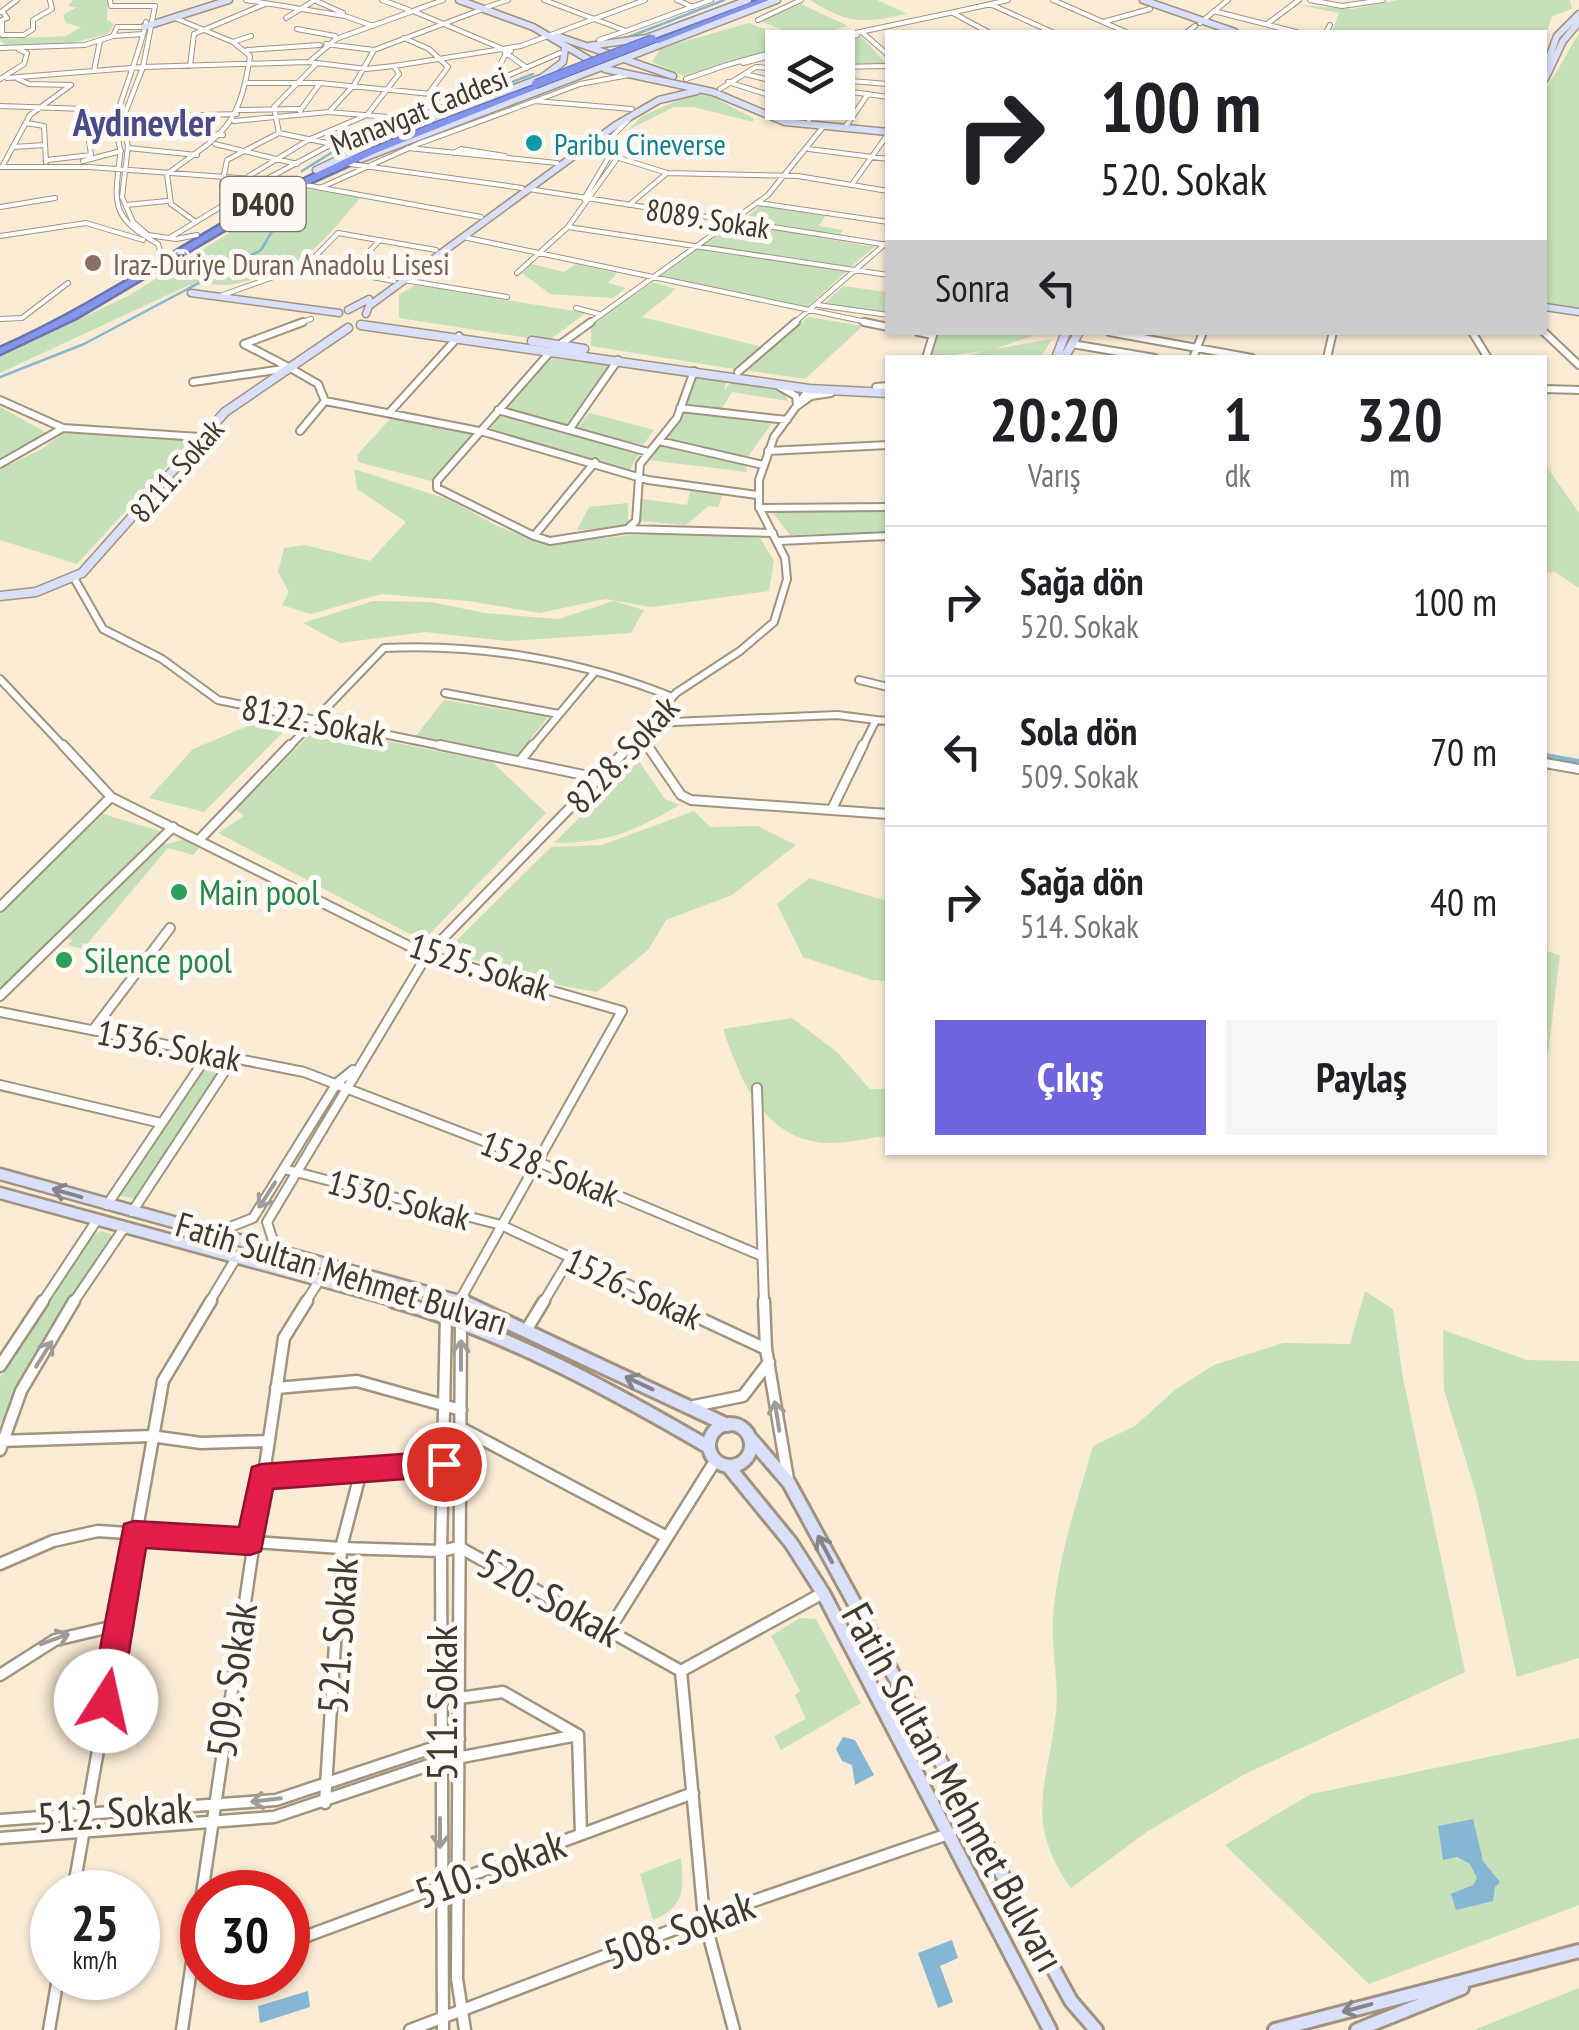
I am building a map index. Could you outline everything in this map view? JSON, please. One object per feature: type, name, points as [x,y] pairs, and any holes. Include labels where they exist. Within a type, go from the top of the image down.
[{"type":"highway","name":"D400","points":[[654,40],[757,0]]},
{"type":"highway","name":"D400","points":[[539,83],[764,0]]},
{"type":"highway","name":"Manavgat Caddesi","points":[[0,343],[76,308],[197,234],[314,174],[539,83]]},
{"type":"highway","name":"Manavgat Caddesi","points":[[0,351],[118,294],[314,174]]},
{"type":"street","points":[[17,0],[1,16],[2,35],[24,35],[33,29],[33,20],[52,9],[50,0]]},
{"type":"street","points":[[156,6],[111,3],[109,20],[117,27],[145,27],[221,0]]},
{"type":"street","points":[[0,49],[100,41],[229,0]]},
{"type":"street","points":[[246,0],[345,16]]},
{"type":"street","points":[[286,18],[315,0],[370,25]]},
{"type":"street","points":[[382,0],[446,23],[505,51],[527,68]]},
{"type":"street","points":[[306,63],[335,36],[440,0]]},
{"type":"street","points":[[459,0],[485,8]]},
{"type":"street","points":[[468,0],[550,36],[686,80],[765,111]]},
{"type":"street","points":[[175,18],[248,50],[323,45],[374,50],[508,0]]},
{"type":"street","points":[[544,0],[626,31]]},
{"type":"street","points":[[4,79],[140,67],[306,63],[366,69],[394,66],[505,51],[645,0]]},
{"type":"street","points":[[676,0],[693,6]]},
{"type":"street","points":[[599,40],[711,0]]},
{"type":"street","points":[[314,174],[350,164],[601,68],[654,40],[748,0]]},
{"type":"street","points":[[539,83],[605,54],[778,0]]},
{"type":"street","points":[[758,20],[801,0]]},
{"type":"street","points":[[855,35],[1008,0]]},
{"type":"street","points":[[1053,0],[1121,30]]},
{"type":"street","points":[[1130,0],[1214,30]]},
{"type":"street","points":[[1143,0],[1197,24],[1226,30]]},
{"type":"street","points":[[1189,30],[1226,0]]},
{"type":"street","points":[[1267,24],[1299,0]]},
{"type":"street","points":[[1310,0],[1342,6],[1378,0]]},
{"type":"street","points":[[162,1],[145,27],[140,67],[122,121],[128,148],[126,206],[142,230],[168,238],[197,234]]},
{"type":"street","points":[[686,80],[794,44],[899,26],[990,2],[1048,30]]},
{"type":"street","points":[[190,66],[192,37],[266,3]]},
{"type":"street","points":[[1103,22],[1150,9]]},
{"type":"street","points":[[1214,11],[1289,30]]},
{"type":"street","points":[[953,13],[984,30]]},
{"type":"street","points":[[1547,63],[1557,36],[1579,14]]},
{"type":"street","points":[[1547,75],[1563,42],[1579,22]]},
{"type":"street","points":[[323,45],[370,25]]},
{"type":"street","points":[[1327,30],[1330,25]]},
{"type":"street","points":[[899,26],[907,30]]},
{"type":"street","points":[[112,36],[117,27]]},
{"type":"street","points":[[145,27],[140,67],[114,124],[120,152],[113,196],[130,228],[163,249],[162,257]]},
{"type":"street","points":[[296,29],[335,36]]},
{"type":"street","points":[[864,33],[885,52]]},
{"type":"street","points":[[233,42],[252,36]]},
{"type":"street","points":[[550,36],[562,50],[601,68],[717,91]]},
{"type":"street","points":[[403,38],[442,59],[448,68],[429,93]]},
{"type":"street","points":[[578,46],[654,40]]},
{"type":"street","points":[[654,40],[647,64],[662,72]]},
{"type":"street","points":[[94,71],[100,41]]},
{"type":"street","points":[[0,49],[27,53],[24,64],[4,79]]},
{"type":"street","points":[[167,174],[215,144],[234,122],[246,83],[248,50]]},
{"type":"street","points":[[329,112],[354,86],[374,50]]},
{"type":"street","points":[[168,238],[242,191],[332,144],[491,83],[562,50]]},
{"type":"street","points":[[539,83],[563,62],[562,50]]},
{"type":"street","points":[[491,83],[505,51]]},
{"type":"street","points":[[714,70],[765,58]]},
{"type":"street","points":[[273,110],[317,63]]},
{"type":"street","points":[[249,176],[310,138],[367,116],[398,74],[394,66]]},
{"type":"street","points":[[855,67],[885,66]]},
{"type":"street","points":[[517,273],[568,227],[613,158],[609,140],[634,112],[672,94],[717,91],[756,67],[765,68]]},
{"type":"street","points":[[745,74],[765,78]]},
{"type":"street","points":[[320,188],[429,140],[580,84],[629,75]]},
{"type":"street","points":[[554,85],[644,76]]},
{"type":"street","points":[[16,78],[29,84],[80,86]]},
{"type":"street","points":[[361,325],[369,306],[670,87],[669,81]]},
{"type":"street","points":[[246,83],[320,82],[455,97]]},
{"type":"street","points":[[234,122],[300,112],[320,82]]},
{"type":"street","points":[[728,82],[765,94]]},
{"type":"street","points":[[855,82],[885,84]]},
{"type":"street","points":[[855,89],[859,82]]},
{"type":"street","points":[[1,167],[26,123],[71,85]]},
{"type":"street","points":[[855,92],[885,97]]},
{"type":"street","points":[[846,126],[868,94]]},
{"type":"street","points":[[535,101],[634,112]]},
{"type":"street","points":[[1,105],[84,109],[91,155],[46,163]]},
{"type":"street","points":[[273,110],[279,133]]},
{"type":"street","points":[[224,135],[170,130],[171,116],[273,110],[402,118]]},
{"type":"street","points":[[794,120],[823,127],[885,131]]},
{"type":"street","points":[[26,123],[44,126],[46,163]]},
{"type":"street","points":[[808,123],[885,131]]},
{"type":"street","points":[[772,532],[627,529],[550,541],[437,488],[438,481],[555,348],[758,203],[787,176],[823,127]]},
{"type":"street","points":[[242,191],[223,186],[223,174],[227,160],[246,150],[279,133],[332,144]]},
{"type":"street","points":[[853,184],[885,136]]},
{"type":"street","points":[[429,140],[425,144],[429,150]]},
{"type":"street","points":[[0,143],[45,145]]},
{"type":"street","points":[[215,144],[297,164]]},
{"type":"street","points":[[400,144],[561,163]]},
{"type":"street","points":[[128,148],[197,154]]},
{"type":"street","points":[[409,148],[561,163]]},
{"type":"street","points":[[808,149],[885,160]]},
{"type":"street","points":[[1,167],[101,160],[120,152]]},
{"type":"street","points":[[613,158],[666,173],[787,176],[885,189]]},
{"type":"street","points":[[46,163],[265,180]]},
{"type":"street","name":"8089. Sokak","points":[[350,164],[885,244]]},
{"type":"street","points":[[630,205],[666,173]]},
{"type":"street","points":[[167,174],[168,201],[179,216],[196,222]]},
{"type":"street","points":[[300,184],[482,216]]},
{"type":"street","points":[[193,382],[291,368],[344,312],[526,189]]},
{"type":"street","points":[[0,208],[55,198]]},
{"type":"street","points":[[126,206],[168,201]]},
{"type":"street","points":[[758,203],[885,222]]},
{"type":"street","points":[[0,236],[86,223],[130,239],[147,240]]},
{"type":"street","points":[[568,227],[885,275]]},
{"type":"street","points":[[220,296],[307,265],[338,233],[436,250]]},
{"type":"street","points":[[463,237],[810,314],[885,326]]},
{"type":"street","points":[[348,274],[380,240]]},
{"type":"street","points":[[738,372],[810,314],[885,245]]},
{"type":"street","points":[[307,265],[394,281]]},
{"type":"street","points":[[404,280],[507,297]]},
{"type":"street","points":[[0,319],[22,318],[68,283]]},
{"type":"street","points":[[856,392],[809,389],[618,360],[555,348],[367,315],[191,294],[321,315],[348,328],[361,325],[459,336],[555,348],[738,372],[809,384],[885,389]]},
{"type":"street","points":[[818,306],[885,315]]},
{"type":"street","points":[[1547,307],[1579,312]]},
{"type":"street","points":[[576,308],[599,314]]},
{"type":"street","points":[[311,319],[244,344],[318,384],[326,400]]},
{"type":"street","name":"8211. Sokak","points":[[0,596],[36,592],[74,578],[163,486],[200,437],[242,399],[348,328]]},
{"type":"street","points":[[1066,355],[1077,335]]},
{"type":"street","points":[[1194,355],[1202,335]]},
{"type":"street","points":[[1547,335],[1579,365]]},
{"type":"street","points":[[390,413],[459,336]]},
{"type":"street","points":[[1154,336],[1236,355]]},
{"type":"street","points":[[1072,344],[1138,355]]},
{"type":"street","points":[[569,430],[618,360]]},
{"type":"street","points":[[627,529],[636,521],[636,477],[648,452],[680,408],[694,371]]},
{"type":"street","points":[[766,382],[788,389],[796,396],[797,406]]},
{"type":"street","points":[[809,389],[768,451],[757,495],[759,508],[779,541],[885,536]]},
{"type":"street","points":[[797,406],[811,396],[885,389]]},
{"type":"street","points":[[1547,389],[1579,390]]},
{"type":"street","points":[[0,400],[64,428],[200,437]]},
{"type":"street","points":[[326,400],[484,432],[636,477],[757,495]]},
{"type":"street","points":[[300,431],[326,400]]},
{"type":"street","points":[[680,408],[787,420]]},
{"type":"street","points":[[498,410],[648,452]]},
{"type":"street","points":[[0,464],[64,428]]},
{"type":"street","points":[[659,441],[764,465]]},
{"type":"street","points":[[768,451],[885,445]]},
{"type":"street","points":[[534,536],[595,462]]},
{"type":"street","points":[[759,508],[885,507]]},
{"type":"street","name":"8228. Sokak","points":[[356,1067],[427,954],[603,778],[672,697],[774,622],[787,579],[779,541]]},
{"type":"street","name":"8122. Sokak","points":[[74,578],[103,629],[162,659],[218,700],[603,778]]},
{"type":"street","points":[[199,840],[384,648],[476,651],[593,674],[672,697]]},
{"type":"street","points":[[520,762],[593,674]]},
{"type":"street","name":"1525. Sokak","points":[[0,680],[110,797],[427,954],[622,1010],[538,1162]]},
{"type":"street","points":[[859,680],[885,685]]},
{"type":"street","points":[[445,693],[559,714]]},
{"type":"street","points":[[650,724],[838,716],[885,721]]},
{"type":"street","points":[[832,809],[876,720]]},
{"type":"street","points":[[640,736],[680,794],[691,800],[885,814]]},
{"type":"street","points":[[1547,762],[1579,769]]},
{"type":"street","points":[[0,907],[110,797]]},
{"type":"street","points":[[0,996],[173,826]]},
{"type":"street","points":[[93,1030],[170,928]]},
{"type":"street","name":"1536. Sokak","points":[[0,1012],[209,1052],[337,1083]]},
{"type":"street","points":[[106,1205],[209,1052]]},
{"type":"street","points":[[132,1212],[234,1058]]},
{"type":"street","points":[[215,1233],[253,1218],[337,1083],[356,1067]]},
{"type":"street","points":[[276,1250],[267,1222],[349,1088],[356,1067]]},
{"type":"street","name":"1528. Sokak","points":[[337,1083],[762,1256]]},
{"type":"street","points":[[0,1085],[161,1123]]},
{"type":"street","points":[[756,1088],[766,1349],[789,1483]]},
{"type":"street","points":[[460,1300],[538,1162]]},
{"type":"street","name":"1530. Sokak","points":[[284,1168],[501,1225]]},
{"type":"street","name":"Fatih Sultan Mehmet Bulvarı","points":[[0,1174],[460,1300],[743,1428],[789,1483],[1071,2000],[1096,2030]]},
{"type":"street","name":"Fatih Sultan Mehmet Bulvarı","points":[[0,1193],[446,1315],[638,1406],[707,1446],[792,1542],[823,1593],[1050,2030]]},
{"type":"street","points":[[0,1366],[97,1220]]},
{"type":"street","name":"1526. Sokak","points":[[501,1225],[766,1349]]},
{"type":"street","points":[[124,1228],[26,1382],[10,1412],[1,1444],[151,1436],[201,1442],[267,1441]]},
{"type":"street","points":[[76,1870],[163,1381],[236,1258]]},
{"type":"street","points":[[527,1329],[570,1258]]},
{"type":"street","name":"509. Sokak","points":[[204,1870],[250,1542],[284,1338],[319,1281]]},
{"type":"street","name":"511. Sokak","points":[[442,2024],[441,1551],[446,1315]]},
{"type":"street","name":"511. Sokak","points":[[461,1321],[457,1979],[465,2030]]},
{"type":"street","points":[[694,1406],[743,1396],[768,1362]]},
{"type":"street","points":[[276,1388],[357,1381],[461,1410]]},
{"type":"street","points":[[707,1446],[711,1434],[727,1424]]},
{"type":"street","points":[[461,1428],[667,1537]]},
{"type":"street","points":[[610,1630],[667,1537],[721,1463],[747,1458],[752,1440]]},
{"type":"street","points":[[262,1476],[444,1464]]},
{"type":"street","name":"521. Sokak","points":[[325,1803],[341,1548],[361,1471]]},
{"type":"street","name":"520. Sokak","points":[[0,1564],[53,1541],[98,1530],[341,1548],[441,1551],[459,1547],[681,1671]]},
{"type":"street","points":[[734,2030],[704,1918],[681,1671],[823,1593]]},
{"type":"street","points":[[0,1675],[40,1644],[119,1624]]},
{"type":"street","points":[[459,1698],[503,1692],[578,1735],[581,1834]]},
{"type":"street","name":"512. Sokak","points":[[0,1838],[274,1818],[441,1761],[578,1735]]},
{"type":"street","name":"512. Sokak","points":[[0,1820],[276,1800],[458,1739]]},
{"type":"street","name":"510. Sokak","points":[[310,1935],[693,1794]]},
{"type":"street","name":"508. Sokak","points":[[410,2030],[442,2024],[462,2011],[704,1918],[951,1833]]},
{"type":"street","points":[[1275,2030],[1579,1951]]},
{"type":"street","points":[[1357,2030],[1486,1978]]},
{"type":"street","points":[[49,2030],[54,2000]]},
{"type":"street","name":"509. Sokak","points":[[182,2030],[186,2000]]},
{"type":"green space","points":[[73,0],[108,0],[107,20],[114,24],[108,34],[71,43],[5,45],[0,40],[0,30],[8,39],[66,36],[81,27],[66,23],[63,15],[77,7],[68,6]]},
{"type":"green space","points":[[810,0],[877,0],[907,14],[857,20]]},
{"type":"green space","points":[[1398,0],[1570,0],[1572,9],[1552,16],[1547,31],[1333,30],[1339,13],[1298,5],[1352,9]]},
{"type":"green space","points":[[801,4],[848,26],[833,30],[783,30],[760,21]]},
{"type":"green space","points":[[749,23],[767,30],[765,56],[686,77],[652,62],[661,48]]},
{"type":"green space","points":[[1579,33],[1579,309],[1547,303],[1547,88]]},
{"type":"green space","points":[[861,36],[885,65],[855,65],[855,38]]},
{"type":"green space","points":[[695,93],[711,96],[753,118],[753,122],[694,107],[674,107],[628,130],[642,116]]},
{"type":"green space","points":[[301,188],[361,197],[320,243],[277,272],[234,284],[187,286],[0,373],[0,357],[130,295]]},
{"type":"green space","points":[[761,205],[826,215],[819,226],[843,230],[839,236],[743,220]]},
{"type":"green space","points":[[736,224],[875,247],[850,267],[703,245]]},
{"type":"green space","points":[[698,248],[847,271],[805,309],[658,277]]},
{"type":"green space","points":[[532,264],[564,272],[576,264],[617,273],[608,283],[626,288],[613,298],[550,294],[522,273]]},
{"type":"green space","points":[[653,282],[676,289],[642,317],[762,347],[734,369],[591,346],[591,324]]},
{"type":"green space","points":[[415,285],[586,313],[548,341],[399,318],[399,295]]},
{"type":"green space","points":[[843,286],[885,292],[885,314],[824,304]]},
{"type":"green space","points":[[808,317],[863,326],[805,379],[744,370]]},
{"type":"green space","points":[[936,335],[1034,335],[995,349],[1052,339],[1042,355],[971,355],[982,351],[932,355]]},
{"type":"green space","points":[[550,358],[611,365],[566,425],[504,409]]},
{"type":"green space","points":[[695,377],[726,381],[724,391],[730,383],[782,389],[788,401],[732,392],[722,408],[684,403]]},
{"type":"green space","points":[[0,407],[47,433],[0,458]]},
{"type":"green space","points":[[685,411],[774,420],[747,458],[672,440],[668,436]]},
{"type":"green space","points":[[589,413],[654,430],[643,445],[576,429]]},
{"type":"green space","points":[[501,414],[640,452],[629,471],[489,431]]},
{"type":"green space","points":[[391,418],[474,435],[431,481],[358,462],[357,455]]},
{"type":"green space","points":[[65,431],[181,439],[187,444],[77,564],[0,540],[0,469],[42,449]]},
{"type":"green space","points":[[658,445],[746,464],[747,472],[648,460]]},
{"type":"green space","points":[[1547,467],[1579,513],[1579,588],[1555,572],[1547,573]]},
{"type":"green space","points":[[354,469],[450,500],[497,526],[548,545],[671,530],[760,538],[774,561],[769,591],[652,607],[605,599],[540,613],[468,601],[381,594],[311,614],[282,605],[289,592],[278,572],[284,548],[305,545],[370,561],[406,522],[357,489]]},
{"type":"green space","points":[[690,491],[723,494],[718,507],[709,506],[686,525],[639,521],[642,499],[687,505]]},
{"type":"green space","points":[[628,503],[628,522],[622,528],[577,530],[589,507]]},
{"type":"green space","points":[[770,509],[885,509],[885,532],[790,535]]},
{"type":"green space","points":[[373,601],[431,602],[485,613],[558,619],[614,601],[644,610],[631,633],[507,641],[425,632],[340,643],[303,623]]},
{"type":"green space","points":[[444,700],[548,717],[516,758],[415,737]]},
{"type":"green space","points":[[255,723],[284,731],[204,812],[149,798],[193,749]]},
{"type":"green space","points":[[317,727],[492,762],[546,813],[423,941],[218,833],[244,816],[236,810]]},
{"type":"green space","points":[[634,754],[665,799],[679,805],[620,834],[554,843],[603,794]]},
{"type":"green space","points":[[694,811],[710,827],[758,826],[796,845],[732,895],[666,920],[649,949],[597,992],[525,979],[464,956],[457,940],[551,847],[602,845]]},
{"type":"green space","points":[[103,814],[160,831],[0,989],[0,914]]},
{"type":"green space","points":[[186,839],[200,847],[193,855],[168,848],[87,944],[82,943],[82,949],[68,945],[72,940],[67,938],[159,846]]},
{"type":"green space","points":[[809,878],[885,900],[885,981],[803,957],[777,904]]},
{"type":"green space","points":[[1547,952],[1560,955],[1547,1054]]},
{"type":"green space","points":[[792,1018],[837,1052],[870,1089],[885,1089],[885,1136],[825,1143],[797,1137],[781,1127],[755,1100],[723,1029]]},
{"type":"green space","points":[[208,1059],[225,1063],[135,1199],[118,1195]]},
{"type":"green space","points":[[101,1231],[111,1234],[111,1239],[0,1425],[0,1377],[92,1235]]},
{"type":"green space","points":[[1365,1291],[1393,1309],[1403,1378],[1465,1672],[1245,1774],[1148,1831],[1071,1888],[1047,1842],[1042,1802],[1056,1712],[1055,1597],[1068,1531],[1093,1446],[1135,1426],[1176,1389],[1214,1365],[1283,1343],[1350,1344]]},
{"type":"green space","points":[[1443,1330],[1527,1360],[1579,1361],[1579,1658],[1517,1677],[1476,1493],[1444,1390]]},
{"type":"green space","points":[[800,1618],[816,1619],[861,1703],[781,1750],[774,1736],[806,1719],[795,1695],[800,1691],[771,1636]]},
{"type":"green space","points":[[1579,1738],[1579,1905],[1369,1984],[1225,1845],[1311,1794]]},
{"type":"green space","points":[[681,1858],[677,1903],[653,1920],[640,1874]]},
{"type":"green space","points":[[1579,1988],[1579,2030],[1474,2030]]},
{"type":"water","points":[[843,1737],[855,1740],[874,1775],[855,1785],[852,1765],[842,1761],[836,1749]]},
{"type":"water","points":[[1473,1819],[1483,1861],[1500,1882],[1493,1901],[1456,1910],[1451,1894],[1473,1885],[1477,1878],[1470,1864],[1457,1857],[1443,1860],[1438,1826]]},
{"type":"water","points":[[952,1940],[958,1958],[940,1966],[953,2002],[938,2008],[918,1953]]},
{"type":"water","points":[[278,2000],[309,2000],[310,2007],[260,2023],[258,2006]]},
{"type":"waterway","points":[[626,38],[724,0]]},
{"type":"waterway","points":[[302,171],[339,148],[533,74]]},
{"type":"waterway","points":[[0,377],[84,344],[261,250],[290,201]]},
{"type":"waterway","points":[[1547,758],[1579,764]]},
{"type":"place","name":"Paribu Cineverse","points":[[534,143]]},
{"type":"place","name":"Iraz-Düriye Duran Anadolu Lisesi","points":[[93,263]]},
{"type":"place","name":"Main pool","points":[[179,892]]},
{"type":"place","name":"Silence pool","points":[[64,960]]},
{"type":"district","name":"Aydınevler","points":[[144,121]]},
{"type":"route","points":[[106,1701],[134,1534],[250,1542],[262,1476],[444,1464]]}]
